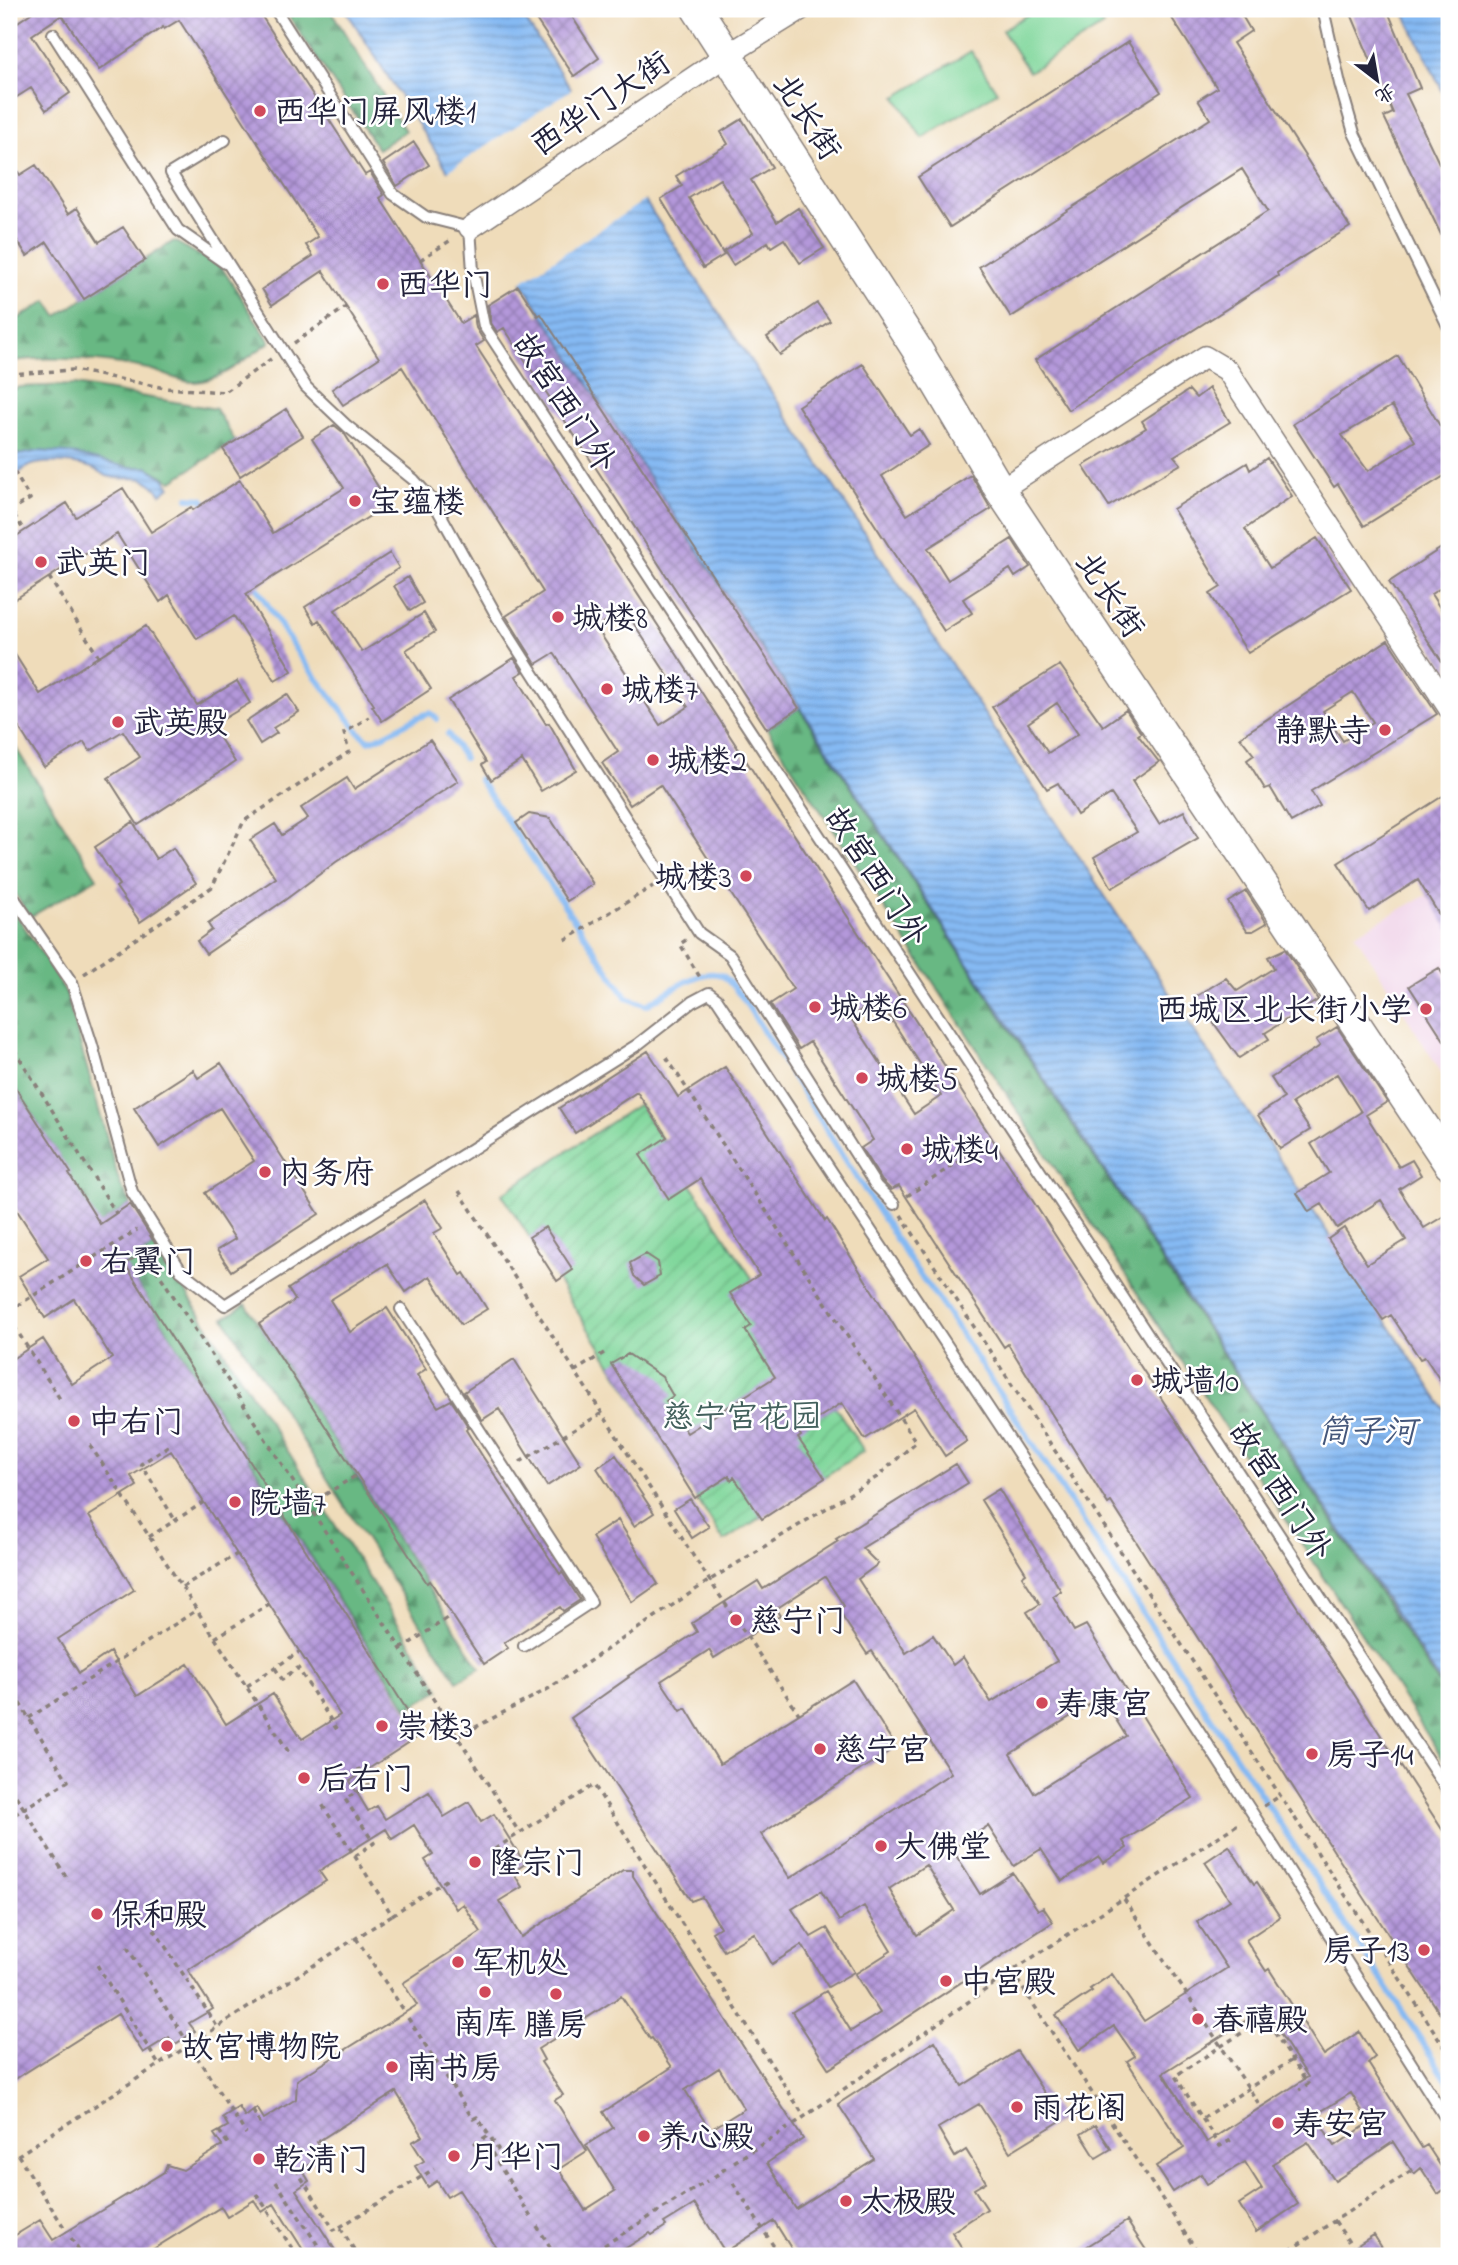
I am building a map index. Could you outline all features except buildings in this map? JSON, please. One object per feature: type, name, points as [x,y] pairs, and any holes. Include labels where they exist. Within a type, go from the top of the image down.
[{"type":"street","name":"北长街","points":[[697,9],[916,348],[1000,490],[1449,1164]]},
{"type":"street","name":"西华门大街","points":[[470,228],[800,9]]},
{"type":"street","points":[[1000,490],[1205,357],[1227,370],[1449,708]]},
{"type":"lane","points":[[275,9],[393,194],[426,217],[470,228]]},
{"type":"lane","points":[[1323,9],[1354,133],[1449,328]]},
{"type":"lane","points":[[53,34],[178,230],[230,267]]},
{"type":"lane","points":[[225,139],[171,173],[282,351],[306,387],[347,426],[414,480],[433,501],[499,620],[699,933],[730,955],[876,1186],[894,1205]]},
{"type":"lane","name":"故宫西门外","points":[[470,228],[473,271],[484,326],[1449,1793]]},
{"type":"lane","points":[[9,891],[72,983],[92,1045],[132,1192],[181,1271],[225,1305],[637,1045],[692,1002],[709,993],[723,1006],[1257,1811],[1449,2123]]},
{"type":"lane","points":[[401,1309],[591,1602],[524,1646]]},
{"type":"path","points":[[420,260],[470,228]]},
{"type":"path","points":[[9,374],[73,370],[165,388],[225,392],[346,307]]},
{"type":"path","points":[[9,463],[30,499],[10,509],[24,531]]},
{"type":"path","points":[[49,577],[98,656]]},
{"type":"path","points":[[72,983],[212,887],[244,821],[349,752],[344,733],[369,717]]},
{"type":"path","points":[[565,940],[665,879]]},
{"type":"path","points":[[685,952],[709,993]]},
{"type":"path","points":[[9,1041],[116,1213]]},
{"type":"path","points":[[457,1737],[548,1689],[710,1580],[881,1474],[916,1442],[665,1055]]},
{"type":"path","points":[[967,1156],[894,1205],[1449,2054]]},
{"type":"path","points":[[459,1191],[799,1714]]},
{"type":"path","points":[[9,1311],[144,1226]]},
{"type":"path","points":[[145,1252],[519,1832]]},
{"type":"path","points":[[9,1318],[60,1399]]},
{"type":"path","points":[[575,1371],[604,1353]]},
{"type":"path","points":[[506,1471],[602,1413]]},
{"type":"path","points":[[9,1431],[17,1426]]},
{"type":"path","points":[[90,1445],[290,1754]]},
{"type":"path","points":[[168,1446],[141,1464],[175,1520]]},
{"type":"path","points":[[308,1505],[357,1475]]},
{"type":"path","points":[[149,1537],[204,1502]]},
{"type":"path","points":[[182,1587],[237,1554]]},
{"type":"path","points":[[215,1638],[269,1604]]},
{"type":"path","points":[[29,1718],[197,1610]]},
{"type":"path","points":[[401,1649],[452,1615]]},
{"type":"path","points":[[247,1686],[299,1653]]},
{"type":"path","points":[[275,1668],[282,1679],[298,1668],[337,1730]]},
{"type":"path","points":[[9,1686],[68,1781],[9,1818]]},
{"type":"path","points":[[355,1856],[374,1843],[345,1799],[369,1785],[358,1768]]},
{"type":"path","points":[[495,1849],[594,1785],[804,2116]]},
{"type":"path","points":[[16,1796],[69,1881]]},
{"type":"path","points":[[793,2124],[1012,1972],[1280,1796]]},
{"type":"path","points":[[320,1801],[392,1915]]},
{"type":"path","points":[[9,2161],[451,1877]]},
{"type":"path","points":[[1124,1899],[1261,2107]]},
{"type":"path","points":[[154,1929],[218,2028]]},
{"type":"path","points":[[356,1938],[405,2012]]},
{"type":"path","points":[[127,1947],[246,2134]]},
{"type":"path","points":[[97,1965],[159,2065]]},
{"type":"path","points":[[1012,1972],[1200,2256]]},
{"type":"path","points":[[408,2018],[473,2119],[477,2117],[489,2135],[498,2150],[492,2153],[533,2219]]},
{"type":"path","points":[[1231,2140],[1220,2146],[1175,2076],[1265,2018],[1308,2084],[1299,2090]]},
{"type":"path","points":[[1202,2118],[1292,2060]]},
{"type":"path","points":[[253,2111],[261,2125]]},
{"type":"path","points":[[714,2177],[788,2128]]},
{"type":"path","points":[[219,2131],[229,2145]]},
{"type":"path","points":[[474,2144],[489,2135]]},
{"type":"path","points":[[18,2155],[67,2232]]},
{"type":"path","points":[[296,2169],[334,2230],[434,2169]]},
{"type":"path","points":[[724,2170],[728,2175]]},
{"type":"path","points":[[1281,2256],[1412,2171]]},
{"type":"path","points":[[276,2182],[324,2256]]},
{"type":"path","points":[[587,2256],[707,2182]]},
{"type":"path","points":[[733,2183],[780,2256]]},
{"type":"path","points":[[257,2194],[297,2256]]},
{"type":"path","points":[[1335,2221],[1358,2256]]},
{"type":"path","points":[[537,2226],[556,2256]]},
{"type":"path","points":[[340,2227],[358,2256]]},
{"type":"path","points":[[71,2238],[82,2256]]},
{"type":"shaded area","name":"西城区北长街小学","points":[[1449,883],[1449,1085],[1355,934]]},
{"type":"green space","points":[[284,9],[330,9],[405,131],[378,149]]},
{"type":"green space","points":[[1037,9],[1092,9],[1103,26],[1029,72],[1002,30]]},
{"type":"green space","points":[[971,51],[997,92],[922,138],[896,97]]},
{"type":"green space","points":[[174,241],[222,268],[270,342],[225,372],[195,382],[116,363],[59,359],[9,362],[9,324],[47,301],[57,316]]},
{"type":"green space","points":[[75,385],[216,409],[235,441],[172,481],[147,467],[128,467],[39,451],[18,455],[9,442],[9,392],[19,387]]},
{"type":"green space","points":[[799,708],[1449,1699],[1449,1768],[767,729]]},
{"type":"green space","points":[[9,737],[97,878],[30,917],[9,884]]},
{"type":"green space","points":[[9,904],[66,994],[120,1184],[131,1204],[100,1224],[59,1181],[70,1173],[9,1078]]},
{"type":"green space","name":"慈宁宫花园","points":[[639,1104],[864,1451],[724,1541],[502,1194]]},
{"type":"green space","points":[[156,1245],[440,1689],[408,1709],[125,1264]]},
{"type":"green space","points":[[246,1304],[480,1668],[457,1681],[224,1318]]},
{"type":"water","name":"筒子河","points":[[345,9],[518,9],[1449,1416],[1449,1695],[448,171]]},
{"type":"water","points":[[1402,9],[1449,9],[1449,104]]},
{"type":"water","points":[[39,451],[68,453],[128,467],[147,467],[164,478],[170,487],[161,494],[148,481],[142,479],[116,478],[86,466],[62,463],[32,465],[9,480],[9,460],[18,455]]},
{"type":"pier","points":[[574,88],[648,198],[519,283],[445,173]]},
{"type":"waterway","points":[[188,498],[203,499],[208,508]]},
{"type":"waterway","points":[[252,580],[301,658],[369,741],[430,713],[437,719]]},
{"type":"waterway","points":[[448,734],[464,758]]},
{"type":"waterway","points":[[479,779],[627,998],[647,1005],[705,974],[723,976],[742,997],[912,1264],[940,1302],[1449,2083]]},
{"type":"place","name":"西华门屏风楼1","points":[[260,111]]},
{"type":"place","name":"西华门","points":[[383,284]]},
{"type":"place","name":"宝蕴楼","points":[[355,501]]},
{"type":"place","name":"武英门","points":[[41,562]]},
{"type":"place","name":"城楼8","points":[[558,617]]},
{"type":"place","name":"城楼7","points":[[607,689]]},
{"type":"place","name":"武英殿","points":[[118,722]]},
{"type":"place","name":"静默寺","points":[[1385,730]]},
{"type":"place","name":"城楼2","points":[[653,760]]},
{"type":"place","name":"城楼3","points":[[746,876]]},
{"type":"place","name":"城楼6","points":[[815,1007]]},
{"type":"place","name":"西城区北长街小学","points":[[1426,1009]]},
{"type":"place","name":"城楼5","points":[[862,1078]]},
{"type":"place","name":"城楼4","points":[[907,1149]]},
{"type":"place","name":"内务府","points":[[265,1172]]},
{"type":"place","name":"右翼门","points":[[86,1261]]},
{"type":"place","name":"城墙10","points":[[1137,1380]]},
{"type":"place","name":"中右门","points":[[74,1421]]},
{"type":"place","name":"院墙7","points":[[235,1502]]},
{"type":"place","name":"慈宁门","points":[[736,1620]]},
{"type":"place","name":"寿康宫","points":[[1042,1703]]},
{"type":"place","name":"崇楼3","points":[[382,1726]]},
{"type":"place","name":"慈宁宫","points":[[820,1749]]},
{"type":"place","name":"房子14","points":[[1312,1754]]},
{"type":"place","name":"后右门","points":[[304,1778]]},
{"type":"place","name":"大佛堂","points":[[881,1846]]},
{"type":"place","name":"隆宗门","points":[[475,1862]]},
{"type":"place","name":"保和殿","points":[[97,1914]]},
{"type":"place","name":"房子13","points":[[1424,1950]]},
{"type":"place","name":"军机处","points":[[458,1962]]},
{"type":"place","name":"中宫殿","points":[[946,1981]]},
{"type":"place","name":"南库","points":[[485,1992]]},
{"type":"place","name":"膳房","points":[[556,1994]]},
{"type":"place","name":"春禧殿","points":[[1198,2019]]},
{"type":"place","name":"故宫博物院","points":[[167,2046]]},
{"type":"place","name":"南书房","points":[[392,2067]]},
{"type":"place","name":"雨花阁","points":[[1017,2107]]},
{"type":"place","name":"寿安宫","points":[[1278,2123]]},
{"type":"place","name":"养心殿","points":[[644,2136]]},
{"type":"place","name":"月华门","points":[[454,2156]]},
{"type":"place","name":"乾清门","points":[[259,2159]]},
{"type":"place","name":"太极殿","points":[[846,2201]]}]
